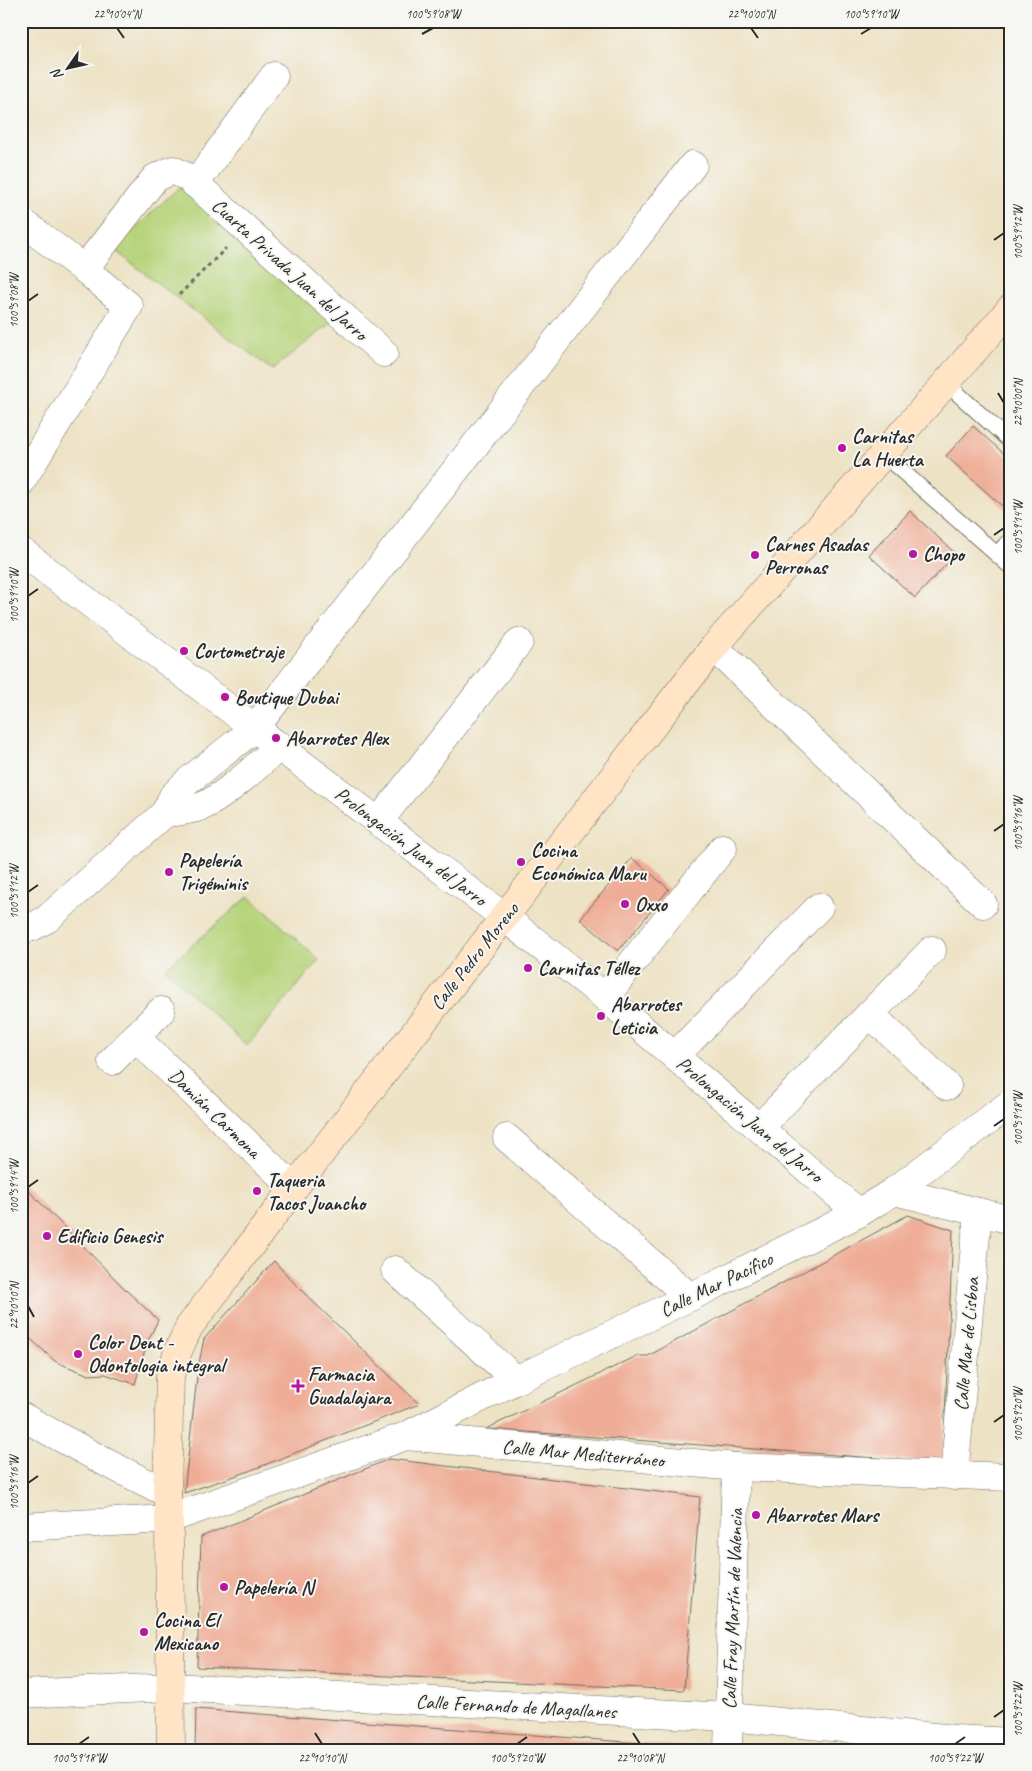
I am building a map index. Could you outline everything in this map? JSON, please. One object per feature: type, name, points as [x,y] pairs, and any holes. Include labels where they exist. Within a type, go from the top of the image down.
[{"type":"street","name":"Cuarta Privada Juan del Jarro","points":[[195,184],[274,76]]},
{"type":"street","points":[[21,930],[32,927],[47,919],[165,813],[172,796],[186,782],[255,728],[693,165]]},
{"type":"street","name":"Cuarta Privada Juan del Jarro","points":[[84,269],[155,178],[173,170],[189,178],[384,353]]},
{"type":"street","points":[[21,221],[129,306],[21,482]]},
{"type":"street","name":"Calle Pedro Moreno","points":[[171,1750],[168,1506],[170,1376],[178,1351],[189,1327],[294,1188],[714,647],[1011,308]]},
{"type":"street","name":"Prolongación Juan del Jarro","points":[[21,551],[504,917],[605,997],[859,1213]]},
{"type":"street","points":[[379,821],[519,642]]},
{"type":"street","points":[[714,647],[982,904]]},
{"type":"street","points":[[165,813],[202,806],[224,792],[280,746]]},
{"type":"street","points":[[605,997],[723,848]]},
{"type":"street","points":[[675,1056],[819,908]]},
{"type":"street","points":[[760,1127],[932,950]]},
{"type":"street","points":[[112,1060],[161,1011]]},
{"type":"street","points":[[870,1014],[946,1086]]},
{"type":"street","name":"Damián Carmona","points":[[135,1037],[294,1188]]},
{"type":"street","name":"Calle Mar Pacífico","points":[[406,1436],[516,1380],[690,1297],[859,1213],[894,1191],[1011,1103]]},
{"type":"street","points":[[507,1138],[690,1297]]},
{"type":"street","points":[[894,1191],[1011,1220]]},
{"type":"street","name":"Calle Mar de Lisboa","points":[[954,1476],[978,1212]]},
{"type":"street","points":[[395,1270],[516,1380]]},
{"type":"street","points":[[21,1416],[105,1462],[168,1506]]},
{"type":"street","name":"Calle Mar Mediterráneo","points":[[21,1527],[168,1506],[406,1436],[736,1467],[1011,1477]]},
{"type":"street","name":"Calle Fray Martín de Valencia","points":[[728,1750],[736,1467]]},
{"type":"street","name":"Calle Fernando de Magallanes","points":[[21,1694],[171,1688],[729,1717],[955,1744],[1011,1742]]},
{"type":"lane","points":[[946,383],[1011,442]]},
{"type":"lane","points":[[884,454],[1011,567]]},
{"type":"lane","points":[[997,554],[1011,539]]},
{"type":"path","points":[[179,295],[245,228]]},
{"type":"green space","points":[[189,178],[341,315],[272,370],[113,249]]},
{"type":"green space","points":[[249,896],[319,960],[247,1046],[165,969]]},
{"type":"building","points":[[973,426],[1011,460],[1011,514],[946,456]]},
{"type":"building","name":"Chopo","points":[[910,511],[956,554],[915,598],[869,555]]},
{"type":"building","name":"Oxxo","points":[[632,858],[669,889],[618,951],[580,919]]},
{"type":"building","name":"Edificio Genesis","points":[[21,1183],[158,1320],[147,1343],[135,1384],[105,1374],[89,1375],[56,1362],[21,1330]]},
{"type":"building","points":[[908,1215],[953,1230],[943,1463],[486,1429],[637,1356],[648,1356]]},
{"type":"building","name":"Farmacia Guadalajara","points":[[274,1261],[299,1288],[419,1404],[244,1473],[184,1493],[198,1368],[204,1339]]},
{"type":"building","points":[[389,1459],[700,1497],[684,1690],[197,1667],[201,1537]]},
{"type":"building","points":[[196,1709],[691,1747],[691,1750],[195,1750]]},
{"type":"place","name":"Carnitas La Huerta","points":[[842,448]]},
{"type":"place","name":"Chopo","points":[[913,554]]},
{"type":"place","name":"Carnes Asadas Perronas","points":[[755,555]]},
{"type":"place","name":"Cortometraje","points":[[184,651]]},
{"type":"place","name":"Boutique Dubai","points":[[225,697]]},
{"type":"place","name":"Abarrotes Alex","points":[[276,738]]},
{"type":"place","name":"Cocina Económica Maru","points":[[521,862]]},
{"type":"place","name":"Papelería Trigéminis","points":[[169,872]]},
{"type":"place","name":"Oxxo","points":[[625,904]]},
{"type":"place","name":"Carnitas Téllez","points":[[528,968]]},
{"type":"place","name":"Abarrotes Leticia","points":[[601,1016]]},
{"type":"place","name":"Taqueria Tacos Juancho","points":[[257,1191]]},
{"type":"place","name":"Edificio Genesis","points":[[47,1236]]},
{"type":"place","name":"Color Dent - Odontologia integral","points":[[78,1354]]},
{"type":"place","name":"Farmacia Guadalajara","points":[[298,1386]]},
{"type":"place","name":"Abarrotes Mars","points":[[756,1515]]},
{"type":"place","name":"Papelería N","points":[[224,1587]]},
{"type":"place","name":"Cocina El Mexicano","points":[[144,1632]]}]
